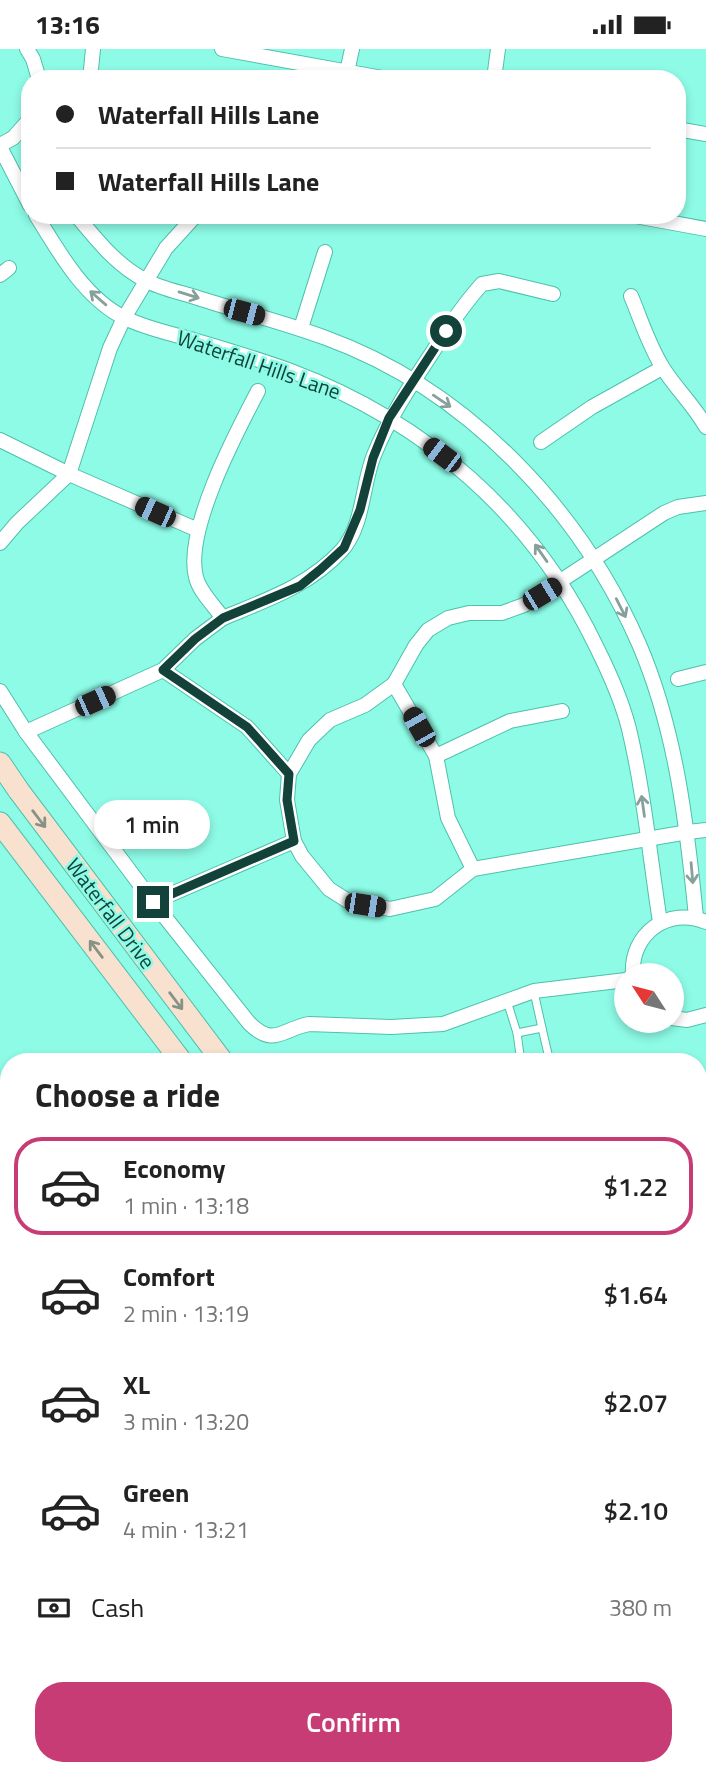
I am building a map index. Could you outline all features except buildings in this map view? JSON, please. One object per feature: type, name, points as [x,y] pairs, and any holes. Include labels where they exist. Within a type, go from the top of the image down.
[{"type":"main road","name":"Waterfall Drive","points":[[0,763],[216,1053]]},
{"type":"main road","name":"Waterfall Drive","points":[[0,823],[175,1053]]},
{"type":"street","points":[[27,49],[36,70]]},
{"type":"street","points":[[91,70],[93,49]]},
{"type":"street","points":[[222,49],[336,70]]},
{"type":"street","points":[[347,70],[352,49]]},
{"type":"street","points":[[495,70],[498,49]]},
{"type":"street","points":[[686,131],[706,134]]},
{"type":"street","points":[[21,132],[0,146],[21,187]]},
{"type":"street","name":"Waterfall Hills Lane","points":[[42,224],[76,277],[124,318],[288,370],[355,398],[389,418],[483,488],[539,549],[584,621],[608,671],[628,728],[660,922],[678,916],[701,919],[688,832],[671,747],[657,694],[639,645],[596,560],[533,481],[507,453],[457,411],[413,381],[342,343],[146,281],[108,254],[83,224]]},
{"type":"street","points":[[0,543],[17,523],[69,474],[110,348],[124,318],[166,248],[188,224]]},
{"type":"street","points":[[679,224],[706,229]]},
{"type":"street","points":[[301,328],[325,253]]},
{"type":"street","points":[[26,732],[163,670],[195,639],[223,618],[300,586],[321,569],[344,548],[360,510],[373,458],[389,418],[446,331],[482,284],[499,281],[553,294]]},
{"type":"street","points":[[631,296],[648,341],[662,368],[701,408],[706,427]]},
{"type":"street","points":[[541,442],[592,407],[662,368]]},
{"type":"street","name":"Waterfall Hills Lane","points":[[223,618],[197,582],[195,575],[198,530],[224,456],[258,391]]},
{"type":"street","points":[[0,440],[69,474],[198,530]]},
{"type":"street","points":[[706,503],[678,507],[664,513],[561,583],[511,611],[469,613],[448,618],[428,630],[416,645],[394,684],[365,705],[330,720],[309,740],[289,774],[287,800],[294,841],[313,871],[329,889],[348,901],[390,909],[435,899],[473,869],[706,830]]},
{"type":"street","points":[[163,670],[247,727],[289,774]]},
{"type":"street","points":[[678,678],[706,672]]},
{"type":"street","points":[[394,684],[436,756],[448,818],[473,869]]},
{"type":"street","points":[[0,691],[26,732],[153,902],[249,1023],[268,1037],[309,1024],[391,1027],[443,1024],[534,991],[614,981]]},
{"type":"street","points":[[436,756],[502,724],[562,711]]},
{"type":"street","points":[[153,902],[294,841]]},
{"type":"street","points":[[634,963],[640,940],[660,922]]},
{"type":"street","points":[[684,1020],[706,1015]]},
{"type":"lane","points":[[534,991],[548,1053]]},
{"type":"lane","points":[[507,1001],[520,1053]]},
{"type":"lane","points":[[517,1033],[542,1028]]},
{"type":"route","points":[[153,902],[294,841],[287,800],[289,774],[247,727],[163,670],[195,639],[223,618],[300,586],[344,548],[360,510],[368,472],[389,418],[446,331]]}]
